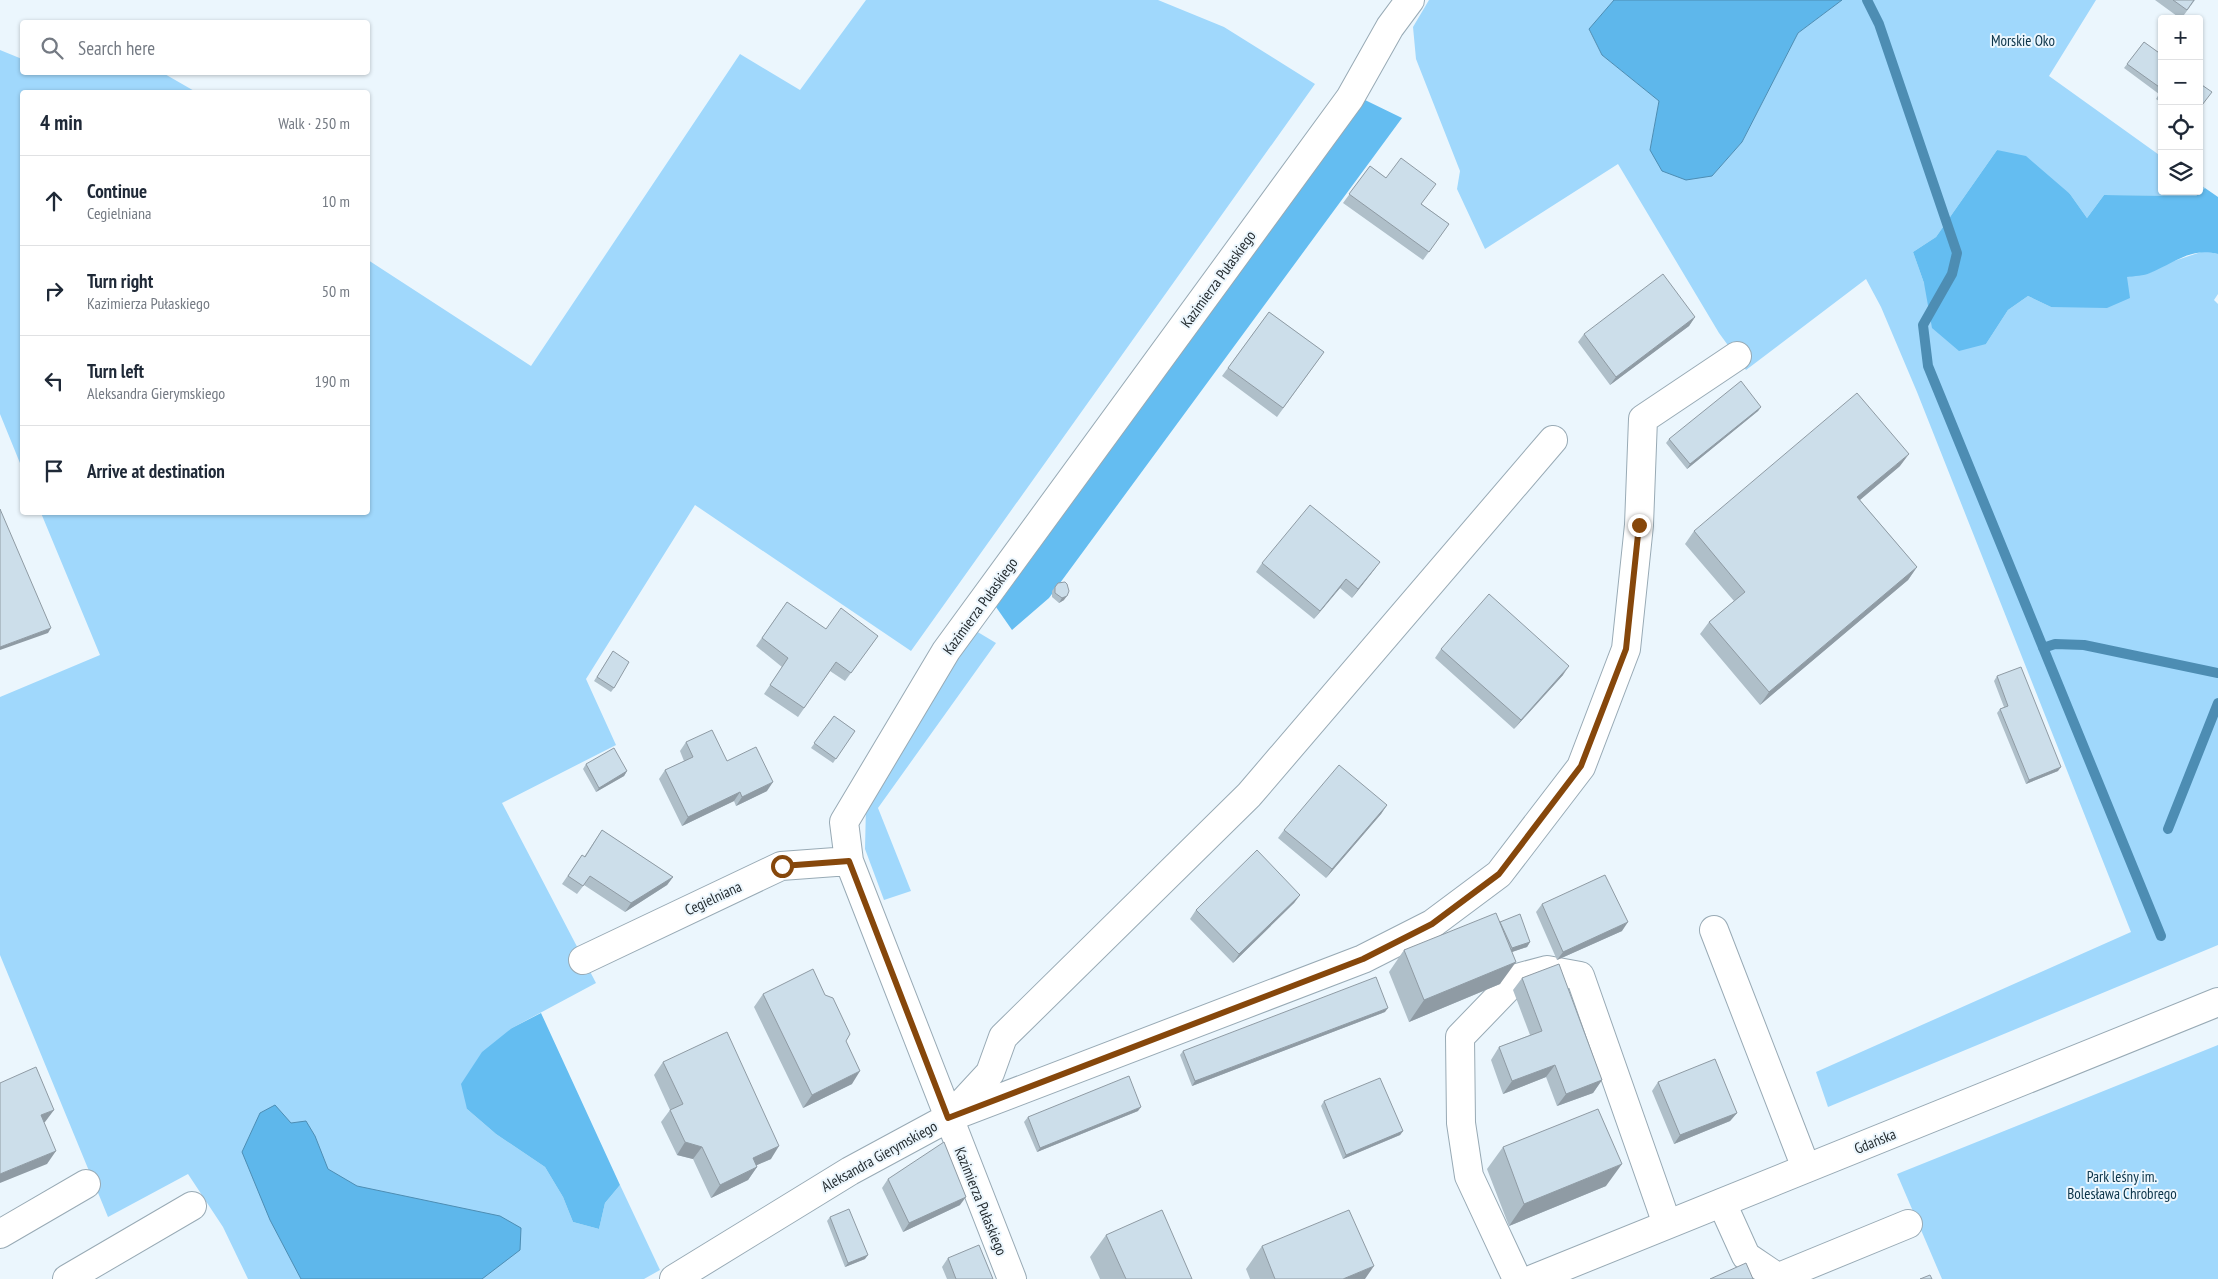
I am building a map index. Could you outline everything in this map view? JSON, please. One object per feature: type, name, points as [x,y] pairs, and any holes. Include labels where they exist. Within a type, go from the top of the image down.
[{"type":"street","name":"Kazimierza Pułaskiego","points":[[1012,1279],[849,861],[844,822],[946,651],[1350,98],[1390,27],[1410,0]]},
{"type":"street","name":"Aleksandra Gierymskiego","points":[[674,1279],[850,1171],[948,1118],[1363,959],[1432,924],[1499,874],[1581,766],[1626,649],[1639,525],[1643,419],[1737,356]]},
{"type":"street","points":[[948,1118],[990,1073],[1003,1037],[1249,794],[1553,440]]},
{"type":"street","name":"Cegielniana","points":[[584,960],[782,866],[849,861]]},
{"type":"street","points":[[1714,930],[1806,1168]]},
{"type":"street","points":[[1517,1279],[1469,1176],[1461,1124],[1460,1037],[1517,978],[1547,970],[1580,976],[1668,1224]]},
{"type":"street","name":"Gdańska","points":[[1533,1279],[2218,1002]]},
{"type":"street","points":[[0,1234],[86,1184]]},
{"type":"street","points":[[1722,1203],[1746,1256],[1779,1278],[1908,1224]]},
{"type":"street","points":[[67,1279],[192,1206]]},
{"type":"green space","points":[[866,0],[1158,0],[1224,27],[1315,84],[911,651],[695,505],[586,679],[616,745],[502,803],[596,983],[512,1028],[467,1109],[496,1134],[545,1167],[563,1197],[573,1222],[599,1229],[605,1203],[620,1185],[660,1270],[644,1279],[248,1279],[223,1227],[188,1174],[108,1217],[0,955],[0,697],[100,655],[42,515],[370,515],[370,261],[531,366],[740,54],[800,90]]},
{"type":"green space","name":"Morskie Oko","points":[[1429,0],[1614,0],[1589,30],[1602,55],[1659,101],[1650,150],[1712,176],[1742,142],[1798,33],[1842,0],[2096,0],[2049,76],[2158,154],[2158,195],[2197,195],[2196,196],[2104,195],[2087,218],[2070,194],[1997,150],[1936,237],[1913,252],[1924,283],[1986,344],[2008,310],[2028,296],[2051,307],[2126,277],[2149,273],[2171,262],[2204,251],[2218,254],[2218,294],[2214,300],[2218,304],[2218,945],[1828,1107],[1816,1072],[2131,932],[1917,392],[1881,307],[1866,279],[1746,370],[1719,333],[1618,164],[1485,249],[1457,189],[1460,171],[1416,59],[1413,27]]},
{"type":"green space","points":[[0,50],[20,58],[20,75],[166,75],[193,90],[20,90],[20,463],[0,414]]},
{"type":"green space","points":[[976,631],[996,643],[878,808],[911,891],[884,900],[865,849],[866,805],[889,761]]},
{"type":"green space","name":"Park leśny im. Bolesława Chrobrego","points":[[2218,1045],[2218,1279],[1942,1279],[1897,1174]]},
{"type":"shaded area","points":[[1614,0],[1842,0],[1798,33],[1742,142],[1712,176],[1686,180],[1662,171],[1650,150],[1659,101],[1602,55],[1589,29]]},
{"type":"shaded area","points":[[1365,100],[1402,118],[1049,598],[1012,630],[996,607]]},
{"type":"shaded area","points":[[1997,150],[2026,156],[2070,194],[2087,218],[2104,195],[2196,196],[2203,195],[2205,188],[2218,197],[2218,254],[2208,252],[2191,254],[2148,274],[2127,277],[2130,298],[2107,308],[2051,307],[2028,296],[2008,310],[1986,344],[1959,351],[1932,328],[1924,283],[1913,252],[1936,237]]},
{"type":"shaded area","points":[[541,1013],[620,1185],[605,1203],[599,1229],[573,1222],[563,1197],[545,1167],[496,1134],[467,1109],[461,1084],[482,1052],[512,1028]]},
{"type":"shaded area","points":[[275,1105],[291,1123],[306,1121],[315,1136],[328,1169],[357,1186],[500,1216],[521,1228],[520,1250],[482,1279],[301,1279],[270,1220],[242,1152],[260,1113]]},
{"type":"building","points":[[2173,0],[2194,0],[2187,10]]},
{"type":"building","points":[[2144,42],[2158,52],[2158,86],[2127,64]]},
{"type":"building","points":[[2203,86],[2212,92],[2203,104]]},
{"type":"building","points":[[1401,158],[1436,184],[1421,204],[1449,224],[1429,252],[1349,194],[1370,166],[1386,178]]},
{"type":"building","points":[[1663,274],[1695,317],[1616,377],[1584,334]]},
{"type":"building","points":[[1269,312],[1324,352],[1283,408],[1228,368]]},
{"type":"building","points":[[1741,381],[1761,407],[1690,464],[1669,439]]},
{"type":"building","points":[[1857,393],[1909,454],[1857,497],[1917,567],[1769,692],[1709,622],[1745,592],[1694,531]]},
{"type":"building","points":[[1310,505],[1380,562],[1358,589],[1346,579],[1320,611],[1262,563]]},
{"type":"building","points":[[0,509],[51,628],[0,647]]},
{"type":"building","points":[[1065,582],[1069,591],[1067,596],[1062,598],[1055,593],[1055,587],[1058,583]]},
{"type":"building","points":[[1489,594],[1569,666],[1521,720],[1441,649]]},
{"type":"building","points":[[787,602],[826,629],[841,608],[878,636],[851,673],[836,662],[804,708],[770,685],[788,658],[762,638]]},
{"type":"building","points":[[613,651],[629,662],[614,688],[597,677]]},
{"type":"building","points":[[2021,667],[2061,767],[2029,780],[2000,709],[2008,706],[1997,676]]},
{"type":"building","points":[[834,716],[855,731],[836,759],[814,743]]},
{"type":"building","points":[[712,730],[727,761],[756,747],[773,782],[742,797],[740,792],[688,817],[665,770],[693,757],[686,742]]},
{"type":"building","points":[[614,748],[627,771],[599,788],[586,764]]},
{"type":"building","points":[[1339,765],[1387,805],[1332,869],[1284,830]]},
{"type":"building","points":[[602,830],[673,877],[631,903],[590,876],[583,886],[568,876],[582,855],[585,857]]},
{"type":"building","points":[[1257,850],[1300,895],[1239,954],[1196,910]]},
{"type":"building","points":[[1605,875],[1628,922],[1563,952],[1542,904]]},
{"type":"building","points":[[1496,913],[1516,962],[1424,1000],[1404,950]]},
{"type":"building","points":[[1520,914],[1530,942],[1512,948],[1500,922]]},
{"type":"building","points":[[1559,964],[1602,1080],[1566,1094],[1555,1065],[1512,1081],[1499,1047],[1542,1031],[1522,978]]},
{"type":"building","points":[[813,969],[825,995],[833,998],[850,1034],[846,1041],[860,1071],[812,1095],[763,994]]},
{"type":"building","points":[[1376,977],[1388,1008],[1195,1081],[1183,1051]]},
{"type":"building","points":[[727,1032],[779,1146],[753,1158],[757,1167],[720,1185],[702,1147],[685,1142],[670,1110],[683,1104],[663,1062]]},
{"type":"building","points":[[1715,1059],[1737,1113],[1680,1135],[1658,1082]]},
{"type":"building","points":[[36,1067],[54,1110],[41,1115],[56,1151],[0,1174],[0,1083]]},
{"type":"building","points":[[1129,1076],[1141,1107],[1040,1148],[1028,1117]]},
{"type":"building","points":[[1380,1078],[1403,1131],[1346,1155],[1324,1101]]},
{"type":"building","points":[[1598,1109],[1622,1164],[1524,1204],[1503,1147]]},
{"type":"building","points":[[944,1142],[966,1197],[909,1223],[888,1179]]},
{"type":"building","points":[[849,1209],[868,1255],[848,1263],[830,1217]]},
{"type":"building","points":[[1162,1210],[1192,1279],[1126,1279],[1106,1235]]},
{"type":"building","points":[[1349,1210],[1374,1266],[1343,1279],[1275,1279],[1262,1246]]},
{"type":"building","points":[[979,1245],[993,1279],[956,1279],[948,1258]]},
{"type":"building","points":[[1746,1263],[1753,1279],[1710,1279]]},
{"type":"building","points":[[1930,1275],[1932,1279],[1920,1279]]},
{"type":"waterway","points":[[1867,0],[1879,24],[1957,253],[1952,274],[1923,325],[1928,366],[2161,936]]},
{"type":"waterway","points":[[2043,648],[2055,644],[2084,645],[2218,673]]},
{"type":"waterway","points":[[2168,829],[2218,703]]},
{"type":"route","points":[[782,866],[849,861],[948,1118],[1363,959],[1432,924],[1499,874],[1581,766],[1626,649],[1639,525]]}]
